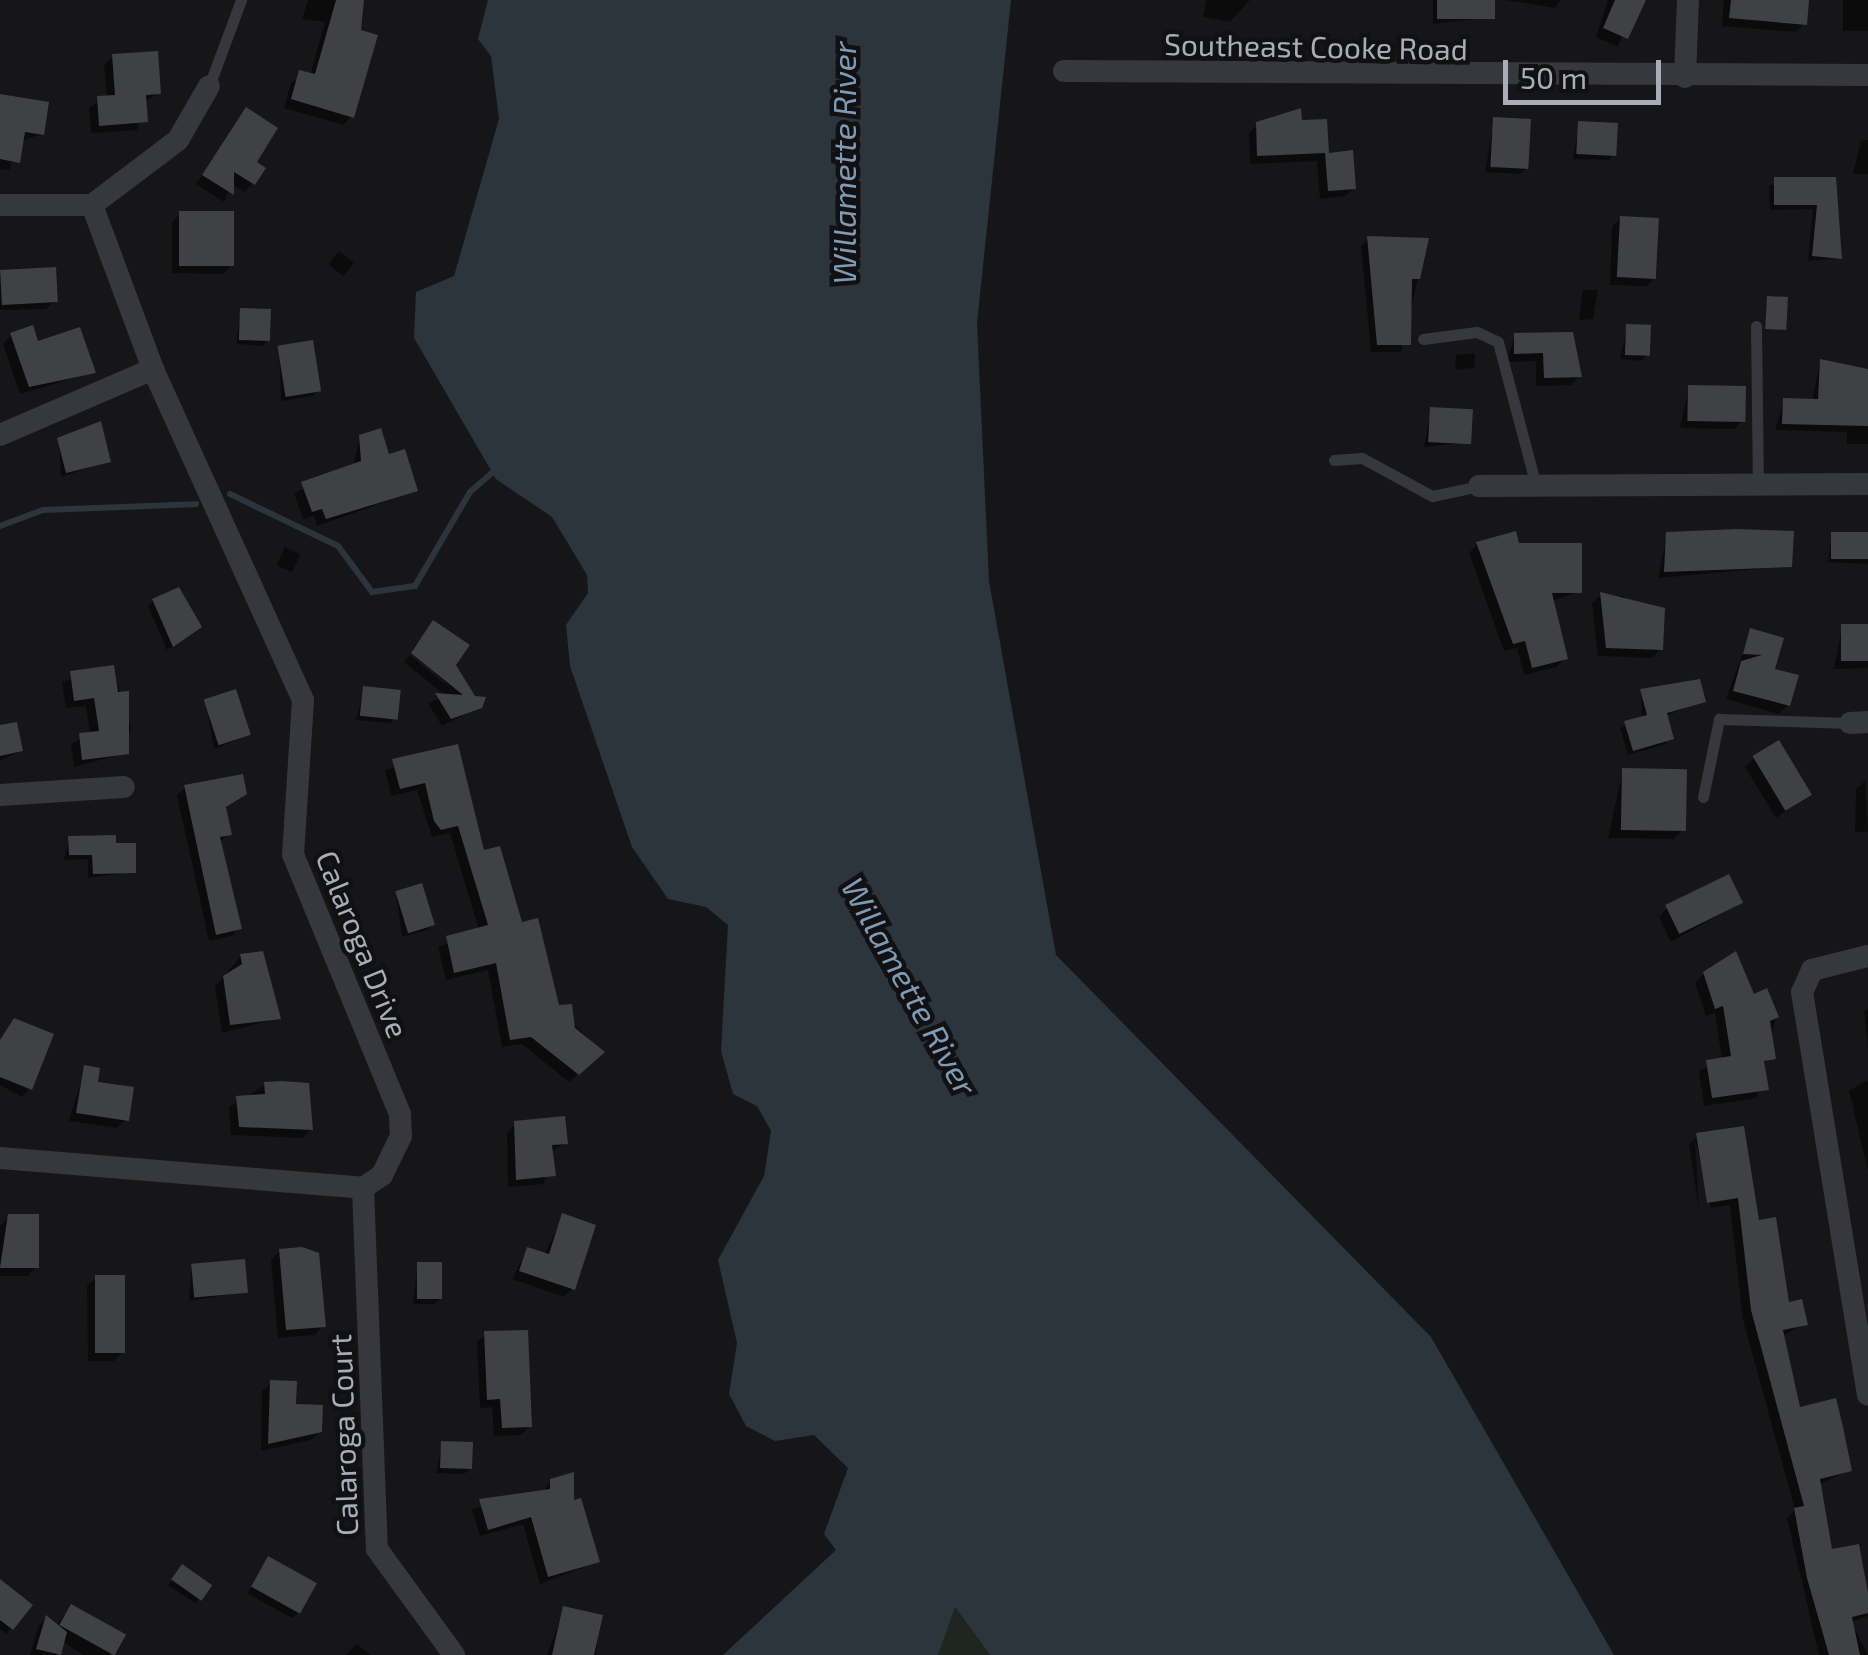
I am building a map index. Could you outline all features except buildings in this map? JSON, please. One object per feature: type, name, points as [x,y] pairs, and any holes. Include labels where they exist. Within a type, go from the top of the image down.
[{"type":"street","points":[[1685,77],[1688,0]]},
{"type":"street","name":"Southeast Cooke Road","points":[[1064,72],[1868,75]]},
{"type":"street","points":[[0,205],[92,205],[178,140],[209,86]]},
{"type":"street","name":"Calaroga Drive","points":[[92,205],[153,369],[303,700],[295,865],[400,1114],[394,1157],[363,1188]]},
{"type":"street","points":[[0,435],[153,369]]},
{"type":"street","points":[[1479,486],[1868,484]]},
{"type":"street","points":[[0,796],[124,787]]},
{"type":"street","points":[[1868,956],[1812,970],[1802,992],[1868,1394]]},
{"type":"street","points":[[0,1158],[363,1188]]},
{"type":"street","name":"Calaroga Court","points":[[363,1188],[376,1549],[454,1655]]},
{"type":"lane","points":[[209,86],[241,0]]},
{"type":"lane","points":[[1756,326],[1758,484]]},
{"type":"lane","points":[[1423,339],[1477,332],[1498,342],[1536,486]]},
{"type":"lane","points":[[1334,460],[1362,458],[1432,496],[1479,486]]},
{"type":"lane","points":[[1703,797],[1719,719],[1859,722]]},
{"type":"shaded area","points":[[954,1606],[990,1655],[938,1655]]},
{"type":"water","name":"Willamette River","points":[[488,0],[1011,0],[977,323],[989,581],[1056,955],[1431,1337],[1614,1655],[990,1655],[955,1607],[938,1655],[723,1655],[836,1550],[824,1534],[848,1468],[814,1435],[775,1441],[746,1426],[729,1394],[737,1343],[718,1260],[764,1176],[771,1131],[757,1106],[733,1094],[721,1051],[728,925],[706,907],[668,899],[632,847],[570,666],[566,625],[588,593],[587,575],[552,517],[496,479],[414,338],[416,292],[454,276],[499,119],[491,56],[478,39]]},
{"type":"waterway","points":[[230,494],[338,546],[372,592],[415,586],[470,492],[493,472]]},
{"type":"waterway","points":[[0,526],[43,510],[196,504]]}]
